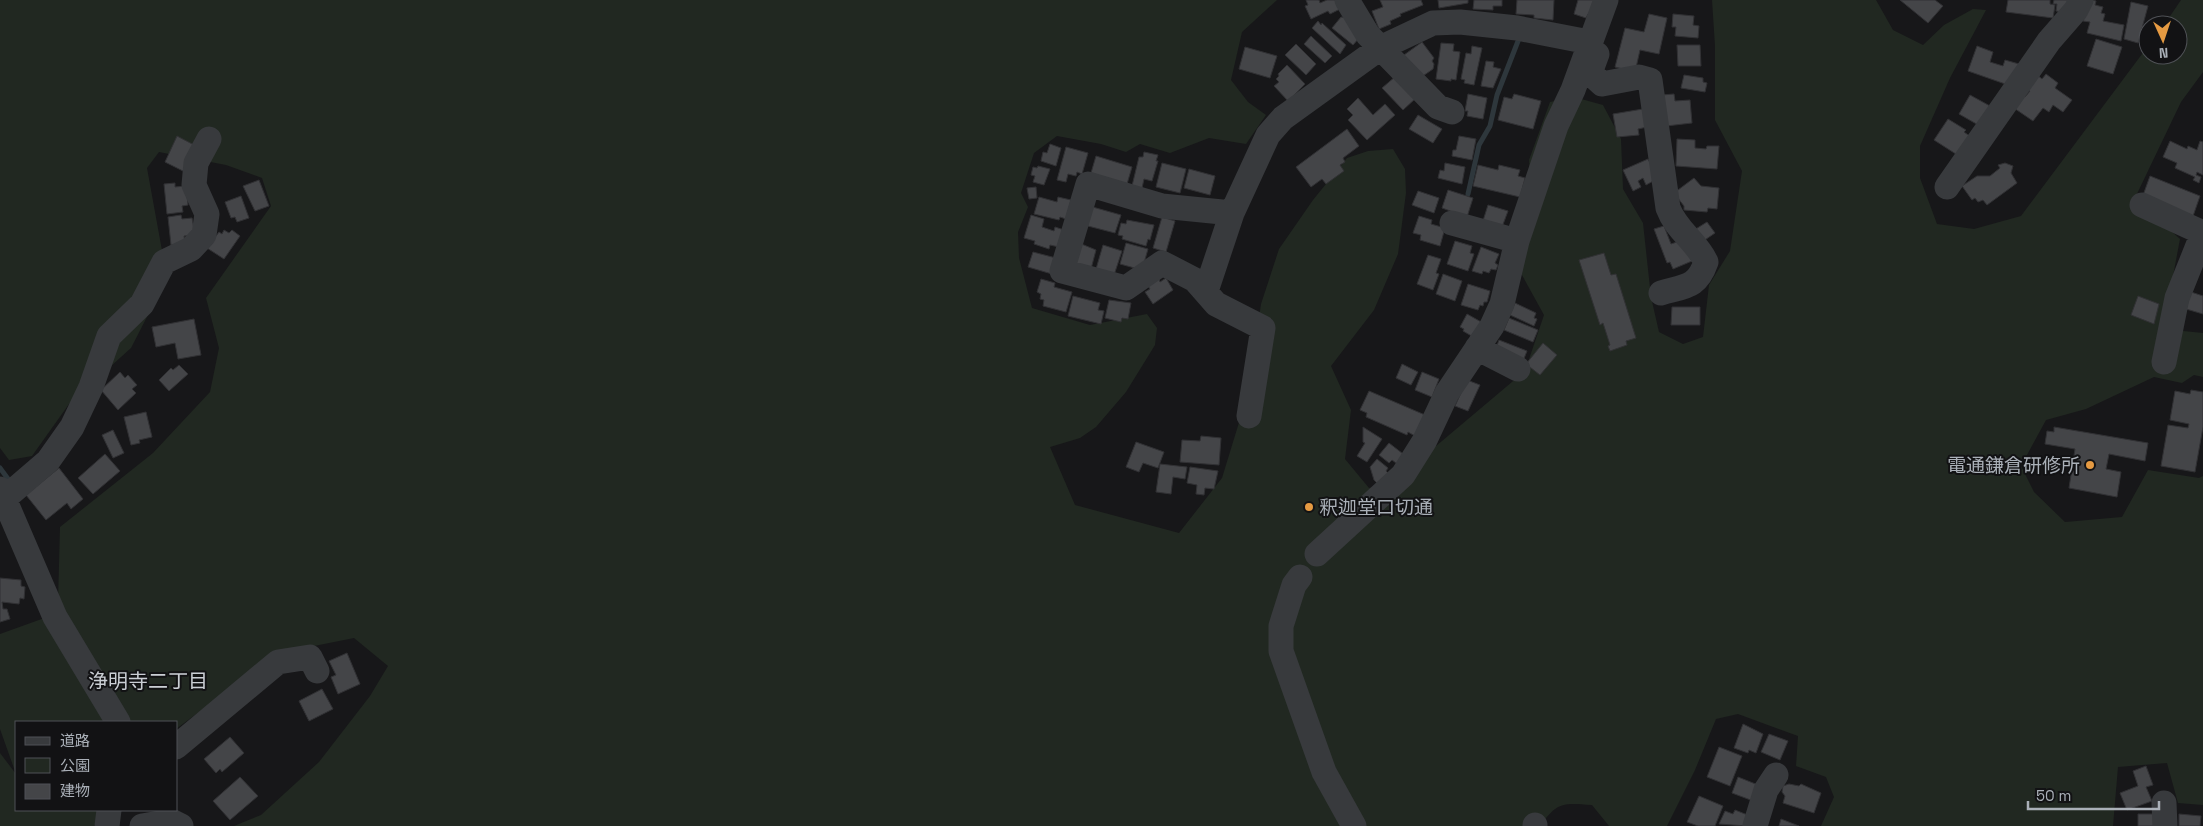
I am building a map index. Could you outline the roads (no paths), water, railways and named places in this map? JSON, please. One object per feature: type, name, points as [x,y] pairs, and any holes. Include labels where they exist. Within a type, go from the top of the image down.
[{"type":"street","points":[[1347,0],[1368,35],[1380,48],[1438,107],[1452,112]]},
{"type":"street","points":[[1317,554],[1403,475],[1424,440],[1447,393],[1492,326],[1502,304],[1517,241],[1556,126],[1573,90],[1606,0]]},
{"type":"street","points":[[1947,187],[2049,41],[2076,10],[2081,0]]},
{"type":"street","points":[[1206,291],[1232,214],[1268,135],[1283,118],[1380,48],[1433,23],[1460,22],[1517,28],[1588,46],[1597,54],[1590,72],[1602,84],[1639,77],[1650,80],[1668,208],[1672,218],[1702,253],[1706,262],[1700,277],[1691,286],[1661,293]]},
{"type":"street","points":[[117,721],[55,617],[8,525],[2,493],[48,462],[72,426],[91,387],[109,336],[142,304],[164,262],[191,249],[204,235],[207,214],[194,185],[196,164],[209,139]]},
{"type":"street","points":[[1232,214],[1162,206],[1088,184],[1062,271],[1126,288],[1162,263],[1195,280],[1216,304],[1263,328],[1248,416]]},
{"type":"street","points":[[2142,205],[2203,233],[2194,279],[2177,298],[2164,362]]},
{"type":"street","points":[[1452,223],[1517,241]]},
{"type":"street","points":[[1477,348],[1518,370]]},
{"type":"street","points":[[1300,577],[1294,585],[1281,626],[1281,650],[1324,772],[1354,826]]},
{"type":"street","points":[[178,745],[278,662],[310,658],[317,671]]},
{"type":"street","points":[[1755,826],[1766,790],[1776,775]]},
{"type":"street","points":[[142,826],[174,819]]},
{"type":"waterway","points":[[1468,194],[1479,145],[1490,126],[1497,95],[1520,36]]},
{"type":"waterway","points":[[0,468],[11,483]]},
{"type":"place","name":"電通鎌倉研修所","points":[[2090,465]]},
{"type":"place","name":"釈迦堂口切通","points":[[1309,507]]},
{"type":"district","name":"浄明寺二丁目","points":[[148,681]]}]
